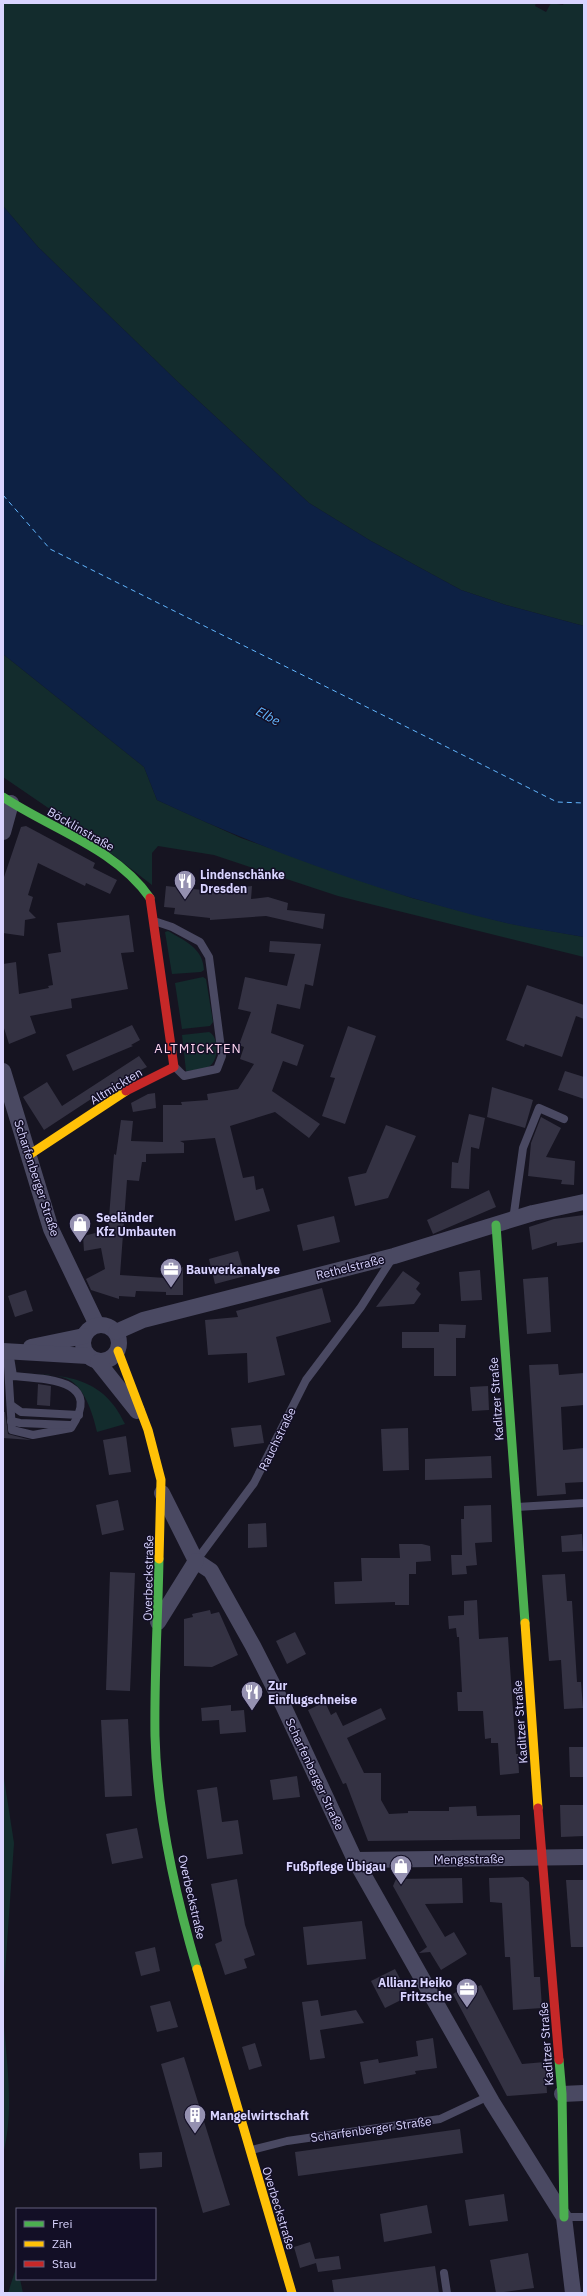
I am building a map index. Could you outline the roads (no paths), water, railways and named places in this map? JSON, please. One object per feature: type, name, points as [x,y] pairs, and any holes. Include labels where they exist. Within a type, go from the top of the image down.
[{"type":"street","points":[[3,832],[7,800]]},
{"type":"street","name":"Böcklinstraße","points":[[7,800],[102,852],[140,882],[150,898],[153,920]]},
{"type":"street","points":[[153,920],[174,1067]]},
{"type":"street","name":"Altmickten","points":[[29,1155],[127,1092],[174,1067]]},
{"type":"street","name":"Scharfenberger Straße","points":[[3,1071],[51,1229],[97,1325]]},
{"type":"street","name":"Rethelstraße","points":[[116,1332],[143,1320],[394,1256],[513,1220],[584,1202]]},
{"type":"street","name":"Kaditzer Straße","points":[[496,1225],[542,1858],[562,2094],[564,2217]]},
{"type":"street","points":[[8,1351],[93,1359],[110,1360],[118,1351],[119,1338],[116,1332],[108,1326],[97,1325],[87,1331],[84,1336],[83,1346],[93,1359]]},
{"type":"street","points":[[8,1351],[84,1336]]},
{"type":"street","name":"Scharfenberger Straße","points":[[118,1351],[148,1426],[156,1452],[162,1493],[196,1561],[210,1571],[253,1646],[282,1703],[355,1860],[489,2096],[564,2217],[572,2293]]},
{"type":"street","name":"Scharfenberger Straße","points":[[93,1359],[148,1426]]},
{"type":"street","name":"Overbeckstraße","points":[[162,1493],[155,1736],[160,1797],[169,1853],[187,1936],[292,2293]]},
{"type":"street","name":"Rauchstraße","points":[[158,1622],[196,1561]]},
{"type":"street","name":"Mengsstraße","points":[[355,1860],[584,1857]]},
{"type":"street","points":[[562,2094],[584,2094]]},
{"type":"lane","points":[[153,920],[172,927],[200,942],[209,962],[222,1056],[217,1069],[184,1076],[174,1067]]},
{"type":"lane","points":[[513,1220],[523,1148],[539,1108],[564,1119]]},
{"type":"lane","name":"Rauchstraße","points":[[196,1561],[254,1483],[306,1380],[362,1307],[394,1256]]},
{"type":"lane","points":[[8,1351],[13,1376],[53,1379],[66,1383],[75,1390],[80,1399],[79,1414],[73,1425],[20,1423],[11,1421],[8,1351]]},
{"type":"lane","points":[[11,1405],[21,1412],[79,1414]]},
{"type":"lane","points":[[517,1507],[584,1503]]},
{"type":"lane","name":"Scharfenberger Straße","points":[[249,2151],[287,2141],[440,2119],[489,2096]]},
{"type":"lane","points":[[564,2217],[584,2217]]},
{"type":"lane","points":[[444,2273],[447,2293]]},
{"type":"water","name":"Elbe","points":[[3,206],[38,247],[178,382],[309,503],[371,541],[461,590],[506,605],[584,626],[584,937],[506,923],[461,912],[373,885],[285,854],[157,800],[144,767],[3,654]]},
{"type":"place","name":"Lindenschänke Dresden","points":[[185,900]]},
{"type":"place","name":"Seeländer Kfz Umbauten","points":[[80,1244]]},
{"type":"place","name":"Bauwerkanalyse","points":[[171,1288]]},
{"type":"place","name":"Zur Einflugschneise","points":[[252,1712]]},
{"type":"place","name":"Fußpflege Übigau","points":[[401,1886]]},
{"type":"place","name":"Allianz Heiko Fritzsche","points":[[467,2008]]},
{"type":"place","name":"Mangelwirtschaft","points":[[195,2134]]},
{"type":"district","name":"ALTMICKTEN","points":[[198,1048]]}]
